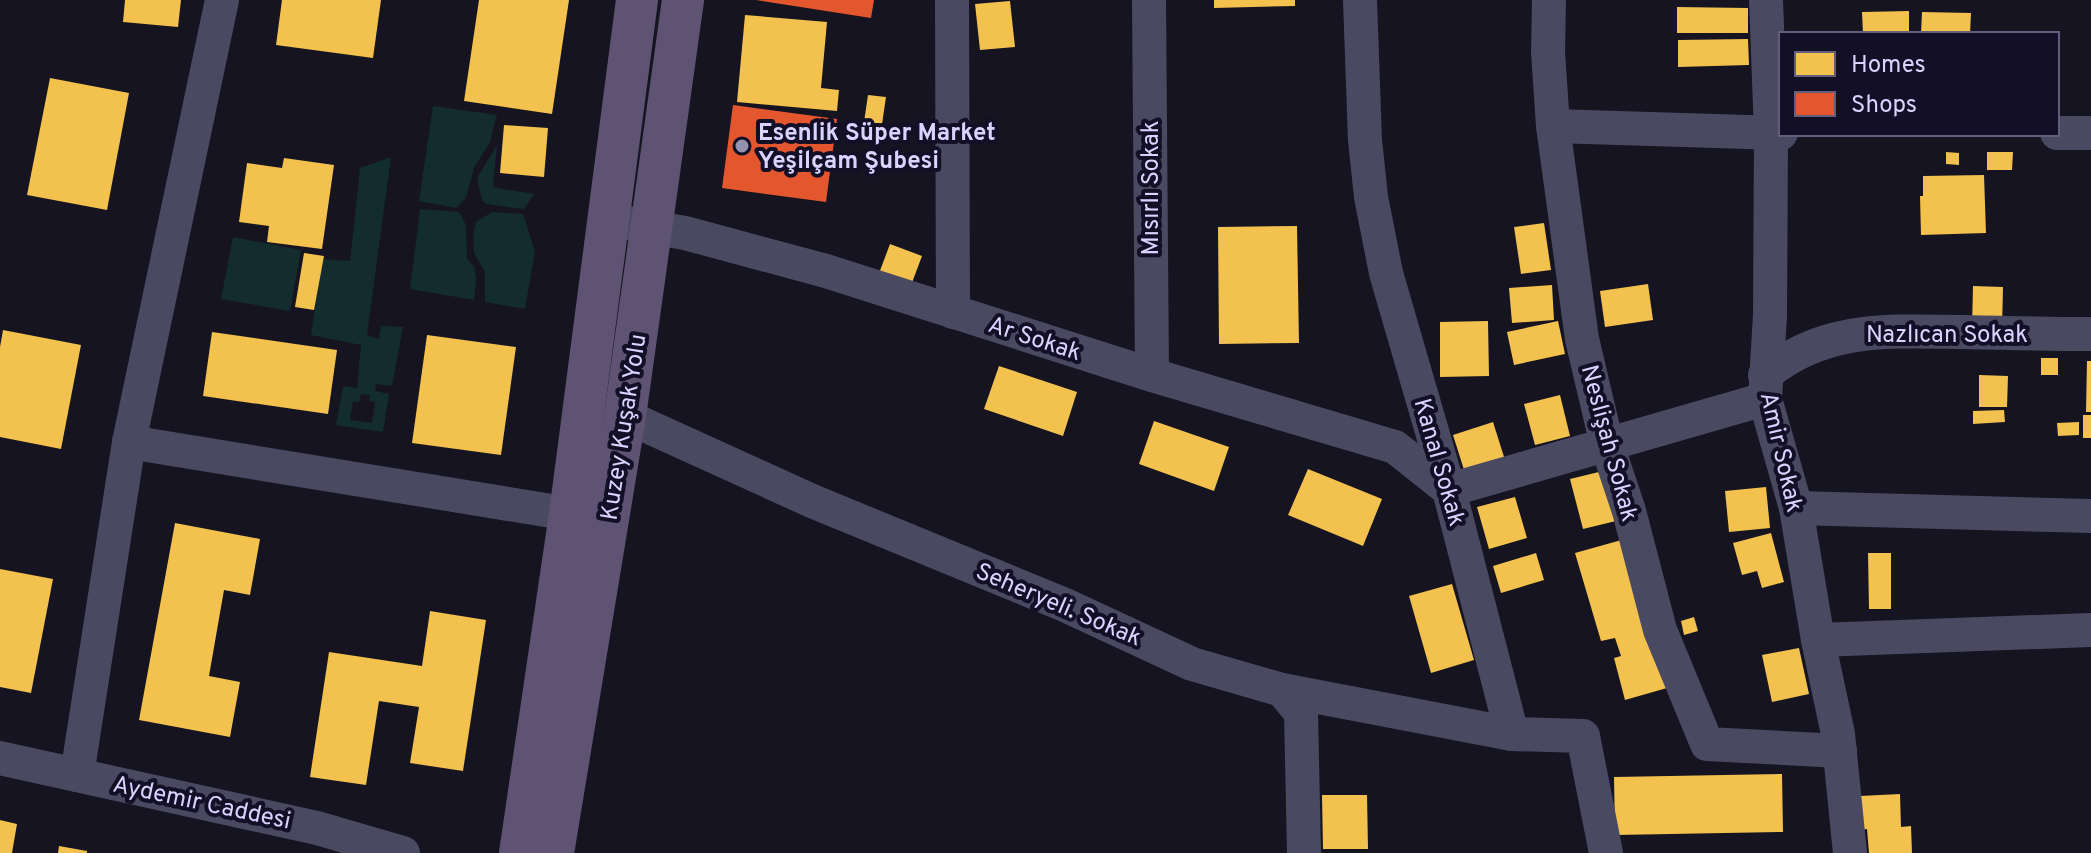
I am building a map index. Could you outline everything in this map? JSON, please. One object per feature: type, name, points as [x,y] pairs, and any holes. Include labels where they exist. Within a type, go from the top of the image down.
[{"type":"main road","name":"Kuzey Kuşak Yolu","points":[[520,853],[570,514],[637,0]]},
{"type":"main road","name":"Kuzey Kuşak Yolu","points":[[553,853],[625,416],[683,0]]},
{"type":"street","points":[[77,775],[129,442],[222,0]]},
{"type":"street","points":[[952,0],[953,312]]},
{"type":"street","name":"Mısırlı Sokak","points":[[1149,0],[1152,375]]},
{"type":"street","name":"Kanal Sokak","points":[[1360,0],[1365,140],[1371,197],[1386,273],[1449,490],[1512,734]]},
{"type":"street","name":"Neslişah Sokak","points":[[1549,0],[1548,52],[1553,126],[1582,339],[1607,445],[1629,511],[1660,630],[1707,744],[1840,751]]},
{"type":"street","name":"Amir Sokak","points":[[1766,0],[1776,133],[1765,387],[1796,508],[1818,640],[1829,683],[1840,751],[1850,853]]},
{"type":"street","points":[[1553,126],[1776,133]]},
{"type":"street","points":[[2059,133],[2091,133]]},
{"type":"street","name":"Ar Sokak","points":[[607,220],[729,244],[826,271],[1152,375],[1395,447],[1449,490]]},
{"type":"street","name":"Nazlıcan Sokak","points":[[1449,490],[1607,445],[1765,387],[1805,348],[1838,338],[1880,331],[2091,334]]},
{"type":"street","name":"Seheryeli. Sokak","points":[[625,416],[812,501],[1065,605],[1192,664],[1282,690],[1512,734]]},
{"type":"street","points":[[129,442],[570,514]]},
{"type":"street","points":[[1796,508],[2091,516]]},
{"type":"street","points":[[1818,640],[2091,630]]},
{"type":"street","points":[[1282,690],[1301,713],[1304,853]]},
{"type":"street","points":[[1512,734],[1583,736],[1606,853]]},
{"type":"street","name":"Aydemir Caddesi","points":[[0,758],[77,775],[316,840],[403,853]]},
{"type":"green space","points":[[433,106],[497,115],[490,142],[474,168],[466,198],[456,208],[419,201]]},
{"type":"green space","points":[[497,145],[493,187],[534,194],[524,209],[486,204],[482,200],[477,178]]},
{"type":"green space","points":[[391,157],[367,335],[379,339],[381,326],[403,327],[392,386],[376,384],[375,391],[389,394],[383,432],[336,425],[343,386],[357,388],[361,345],[311,335],[322,259],[350,261],[360,168]],"holes":[[[361,394],[370,395],[369,401],[375,402],[372,423],[350,420],[353,401],[359,402]]]},
{"type":"green space","points":[[420,209],[459,212],[466,225],[467,259],[474,267],[476,278],[474,300],[410,289]]},
{"type":"green space","points":[[492,212],[523,214],[535,251],[525,309],[485,302],[485,272],[474,253],[473,237],[476,222]]},
{"type":"green space","points":[[233,237],[301,250],[290,311],[221,299]]},
{"type":"building: Homes","points":[[125,0],[181,0],[178,27],[123,22]]},
{"type":"building: Homes","points":[[282,0],[381,0],[373,58],[276,45]]},
{"type":"building: Homes","points":[[479,0],[569,0],[552,114],[464,101]]},
{"type":"building: Homes","points":[[1214,0],[1295,0],[1295,6],[1214,8]]},
{"type":"building: Homes","points":[[1010,1],[1015,47],[980,50],[975,4]]},
{"type":"building: Homes","points":[[1677,7],[1748,8],[1748,33],[1677,33]]},
{"type":"building: Homes","points":[[1909,11],[1909,32],[1863,32],[1862,12]]},
{"type":"building: Homes","points":[[1922,12],[1971,13],[1970,32],[1921,32]]},
{"type":"building: Homes","points":[[745,15],[827,22],[821,88],[839,90],[837,111],[737,102]]},
{"type":"building: Homes","points":[[1748,39],[1749,65],[1678,67],[1678,40]]},
{"type":"building: Homes","points":[[50,78],[129,93],[107,210],[27,195]]},
{"type":"building: Homes","points":[[868,95],[886,97],[881,131],[863,129]]},
{"type":"building: Homes","points":[[504,125],[548,128],[544,177],[500,173]]},
{"type":"building: Homes","points":[[1946,152],[1959,153],[1959,165],[1946,164]]},
{"type":"building: Homes","points":[[1987,152],[2013,152],[2012,170],[1987,170]]},
{"type":"building: Homes","points":[[284,158],[334,165],[322,249],[267,242],[269,226],[239,222],[247,163],[282,168]]},
{"type":"building: Homes","points":[[1984,175],[1986,233],[1921,235],[1923,176]]},
{"type":"building: Homes","points":[[1544,223],[1551,270],[1521,274],[1514,227]]},
{"type":"building: Homes","points":[[1297,226],[1299,343],[1219,344],[1218,227]]},
{"type":"building: Homes","points":[[890,244],[922,256],[910,288],[878,276]]},
{"type":"building: Homes","points":[[304,253],[324,256],[314,310],[295,307]]},
{"type":"building: Homes","points":[[1648,284],[1653,320],[1605,327],[1600,291]]},
{"type":"building: Homes","points":[[1552,285],[1554,320],[1512,323],[1509,288]]},
{"type":"building: Homes","points":[[1973,286],[2003,287],[2002,329],[1972,328]]},
{"type":"building: Homes","points":[[1488,321],[1489,376],[1440,377],[1440,322]]},
{"type":"building: Homes","points":[[1558,321],[1565,354],[1514,365],[1507,332]]},
{"type":"building: Homes","points":[[3,330],[81,345],[61,449],[0,437],[0,347]]},
{"type":"building: Homes","points":[[212,332],[337,350],[328,414],[203,396]]},
{"type":"building: Homes","points":[[427,335],[516,347],[501,455],[412,443]]},
{"type":"building: Homes","points":[[2041,358],[2058,358],[2058,375],[2041,375]]},
{"type":"building: Homes","points":[[2087,361],[2091,361],[2091,412],[2086,412]]},
{"type":"building: Homes","points":[[999,366],[1077,392],[1063,436],[984,409]]},
{"type":"building: Homes","points":[[1979,375],[2008,376],[2007,407],[1979,407]]},
{"type":"building: Homes","points":[[1560,395],[1570,436],[1535,445],[1524,404]]},
{"type":"building: Homes","points":[[2004,410],[2005,422],[1973,424],[1973,411]]},
{"type":"building: Homes","points":[[2083,415],[2091,415],[2091,438],[2083,438]]},
{"type":"building: Homes","points":[[1154,421],[1229,447],[1214,491],[1139,464]]},
{"type":"building: Homes","points":[[1493,422],[1505,460],[1465,473],[1453,435]]},
{"type":"building: Homes","points":[[2079,422],[2079,435],[2058,436],[2057,423]]},
{"type":"building: Homes","points":[[1308,469],[1382,499],[1363,546],[1288,515]]},
{"type":"building: Homes","points":[[1607,470],[1620,520],[1583,529],[1570,479]]},
{"type":"building: Homes","points":[[1766,487],[1770,528],[1729,532],[1725,491]]},
{"type":"building: Homes","points":[[1515,497],[1527,538],[1489,549],[1477,507]]},
{"type":"building: Homes","points":[[175,523],[260,539],[250,595],[224,590],[209,676],[240,682],[230,737],[139,720]]},
{"type":"building: Homes","points":[[1771,533],[1784,582],[1762,588],[1757,571],[1742,575],[1733,543]]},
{"type":"building: Homes","points":[[1625,539],[1667,688],[1625,700],[1614,658],[1621,656],[1615,638],[1601,641],[1575,553]]},
{"type":"building: Homes","points":[[1536,553],[1544,580],[1501,593],[1493,566]]},
{"type":"building: Homes","points":[[1868,553],[1891,553],[1891,609],[1869,609]]},
{"type":"building: Homes","points":[[0,569],[53,579],[31,693],[0,687]]},
{"type":"building: Homes","points":[[1452,584],[1474,660],[1431,673],[1409,596]]},
{"type":"building: Homes","points":[[430,611],[486,620],[463,771],[410,763],[419,707],[379,701],[366,785],[310,777],[329,652],[422,666]]},
{"type":"building: Homes","points":[[1694,617],[1698,631],[1684,635],[1681,621]]},
{"type":"building: Homes","points":[[1799,648],[1809,694],[1772,702],[1762,655]]},
{"type":"building: Homes","points":[[1782,774],[1783,832],[1615,835],[1614,777]]},
{"type":"building: Homes","points":[[1900,794],[1901,827],[1911,826],[1912,853],[1869,853],[1867,829],[1862,830],[1860,796]]},
{"type":"building: Homes","points":[[1322,795],[1367,795],[1368,849],[1323,849]]},
{"type":"building: Homes","points":[[0,820],[17,824],[12,853],[0,853]]},
{"type":"building: Homes","points":[[59,846],[87,851],[87,853],[58,853]]},
{"type":"building: Shops","points":[[756,0],[874,0],[871,18]]},
{"type":"building: Shops","points":[[733,105],[837,119],[826,202],[722,188]]},
{"type":"place","name":"Esenlik Süper Market Yeşilçam Şubesi","points":[[742,146]]}]
